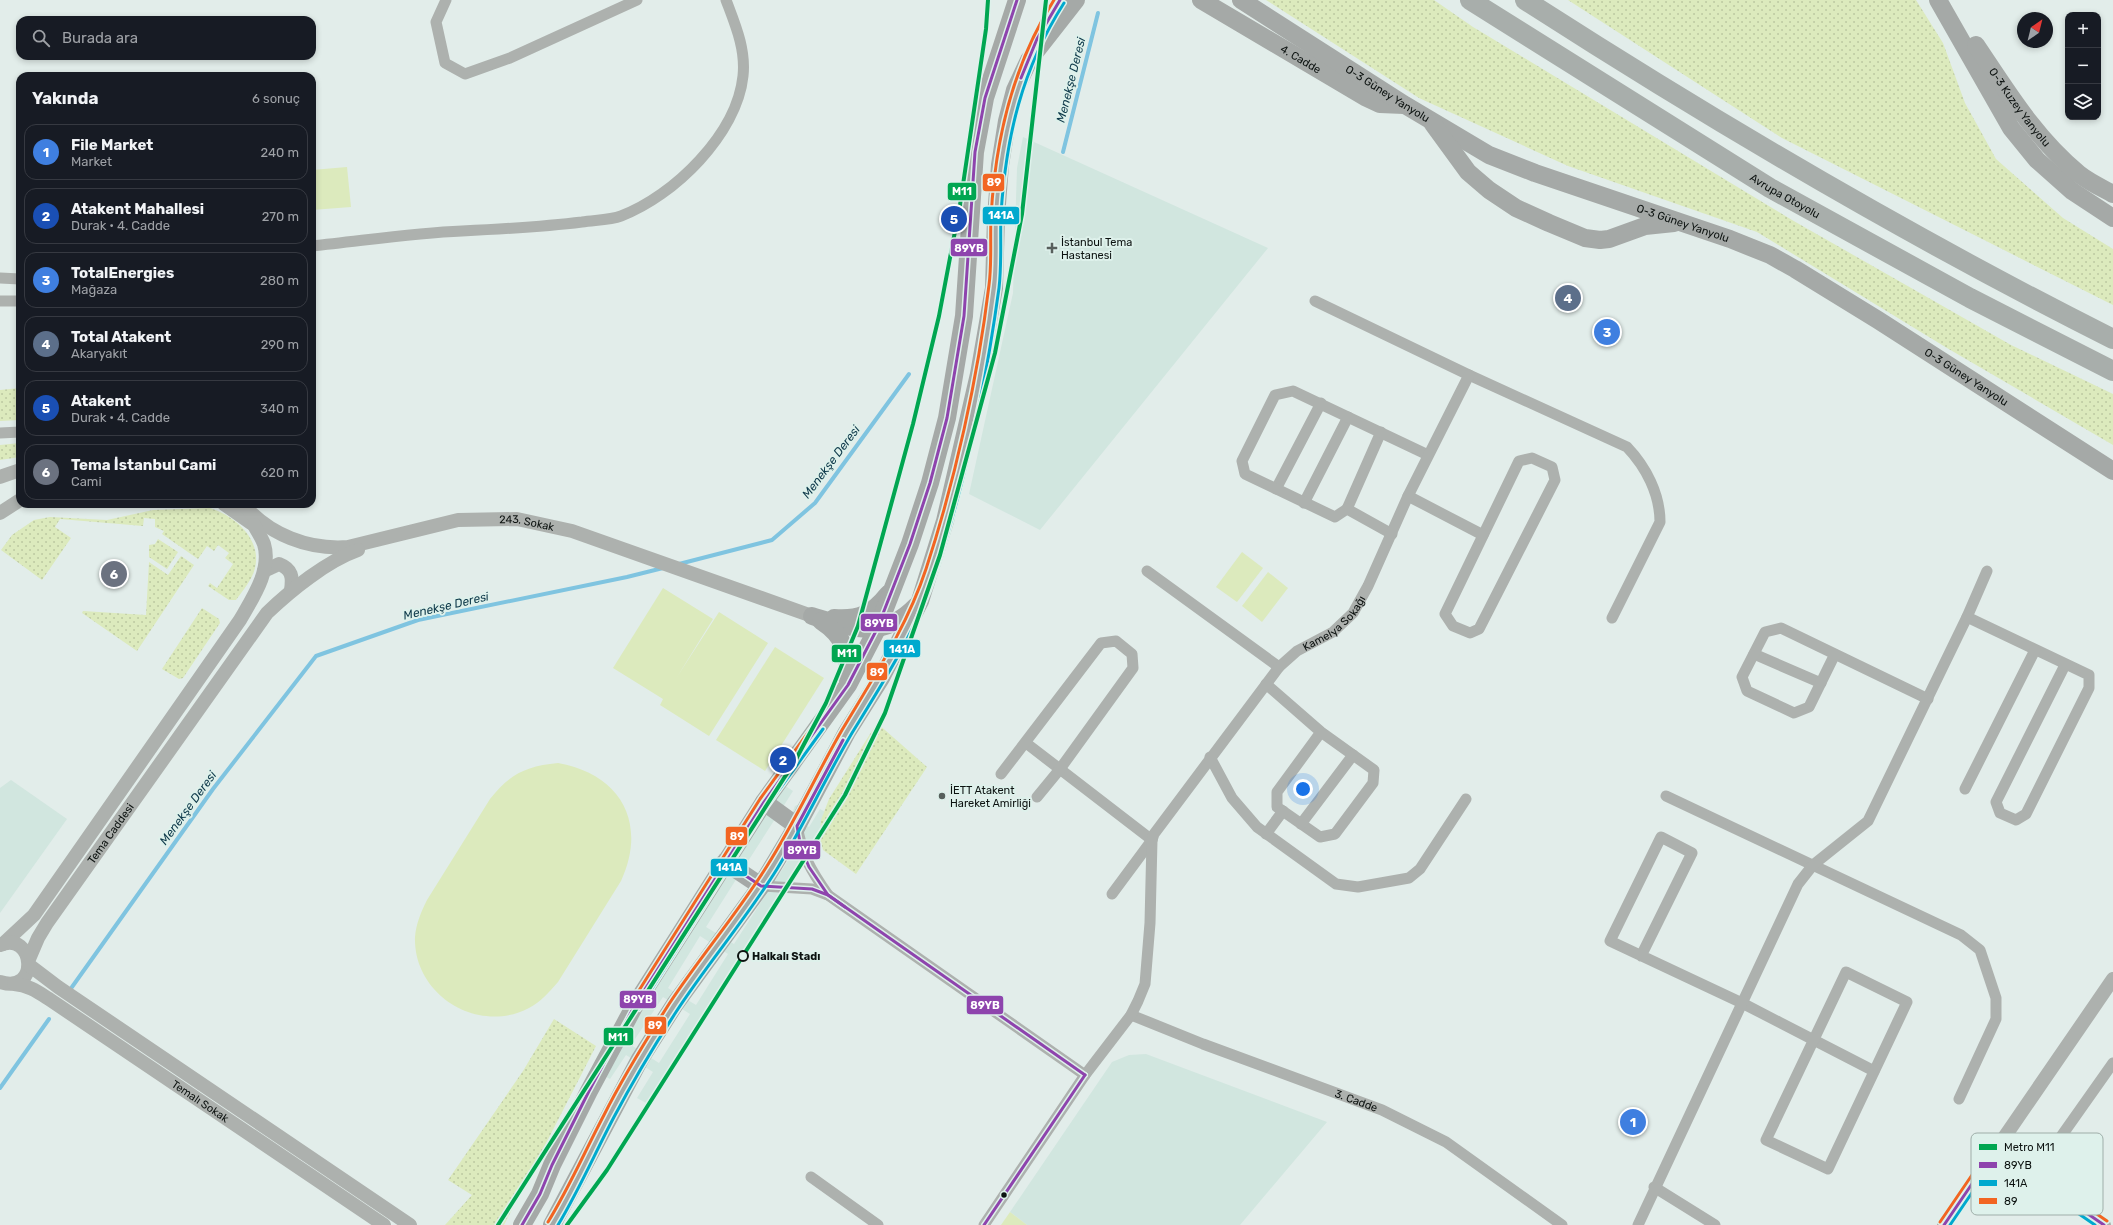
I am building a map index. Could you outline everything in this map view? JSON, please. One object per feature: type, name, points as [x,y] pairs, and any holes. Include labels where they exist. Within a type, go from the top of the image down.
[{"type":"highway","name":"Avrupa Otoyolu","points":[[1470,0],[1776,192],[1937,281],[2113,371]]},
{"type":"highway","points":[[1525,0],[1687,102],[1854,202],[2008,285],[2113,338]]},
{"type":"main road","points":[[522,1225],[540,1194],[552,1165],[589,1091],[635,1006],[764,802],[848,685],[877,629],[894,586],[930,483],[947,418],[964,316],[975,152],[985,98],[1017,0]]},
{"type":"main road","points":[[552,1225],[562,1209],[604,1125],[640,1059],[675,1004],[761,886],[798,826],[844,738],[881,678],[920,601],[945,521],[979,374],[994,288],[996,217],[1003,151],[1015,90],[1037,39],[1060,0]]},
{"type":"main road","points":[[1029,60],[1076,0]]},
{"type":"main road","name":"4. Cadde","points":[[1201,0],[1365,97],[1380,104],[1405,105]]},
{"type":"main road","name":"O-3 Güney Yanyolu","points":[[1241,0],[1405,105],[1489,155],[1744,244],[1795,269],[1885,324],[2113,472]]},
{"type":"main road","points":[[1938,0],[2011,128],[2037,160],[2072,192],[2113,218]]},
{"type":"main road","name":"O-3 Kuzey Yanyolu","points":[[1946,0],[2016,106],[2051,149],[2080,175],[2113,194]]},
{"type":"main road","points":[[1429,119],[1468,172],[1489,190],[1516,208],[1585,238],[1600,240],[1609,239],[1645,226],[1686,224]]},
{"type":"main road","points":[[2063,439],[2113,460]]},
{"type":"main road","points":[[812,616],[851,619],[866,614],[882,601],[894,586]]},
{"type":"main road","points":[[812,616],[857,629],[877,629],[908,614],[920,601]]},
{"type":"main road","points":[[812,616],[829,626],[842,640],[848,656],[848,685]]},
{"type":"main road","points":[[764,802],[798,826]]},
{"type":"main road","points":[[725,862],[761,886]]},
{"type":"street","points":[[446,0],[436,22],[445,62],[465,74],[510,58],[637,0]]},
{"type":"street","points":[[316,246],[460,231],[530,228],[593,221],[620,217],[652,200],[678,179],[713,145],[727,121],[737,98],[743,76],[740,38],[726,0]]},
{"type":"street","points":[[0,278],[16,279]]},
{"type":"street","points":[[0,301],[16,301]]},
{"type":"street","points":[[1315,301],[1469,375],[1627,448],[1641,462],[1660,505],[1660,522],[1612,618]]},
{"type":"street","name":"Kamelya Sokağı","points":[[1112,894],[1210,757],[1279,667],[1297,651],[1333,632],[1353,613],[1368,586],[1408,496],[1469,375]]},
{"type":"street","points":[[1382,432],[1347,509],[1335,517],[1245,474],[1242,461],[1275,395],[1293,390],[1320,404],[1382,432],[1428,455]]},
{"type":"street","points":[[1276,488],[1320,404]]},
{"type":"street","points":[[1304,503],[1348,416]]},
{"type":"street","points":[[0,433],[16,432]]},
{"type":"street","points":[[1532,458],[1552,467],[1555,480],[1479,629],[1470,633],[1453,626],[1445,614],[1483,535],[1519,461],[1532,458]]},
{"type":"street","points":[[0,477],[16,471]]},
{"type":"street","points":[[1408,496],[1483,535]]},
{"type":"street","points":[[0,513],[16,503]]},
{"type":"street","name":"243. Sokak","points":[[231,508],[292,546],[312,553],[329,555],[348,554]]},
{"type":"street","name":"243. Sokak","points":[[246,508],[257,523],[306,544],[331,548],[348,547],[398,536],[458,520],[517,519],[572,531],[812,616]]},
{"type":"street","points":[[2,945],[34,915],[98,826],[240,620],[264,571],[267,556],[254,508]]},
{"type":"street","points":[[1347,509],[1392,534]]},
{"type":"street","points":[[348,554],[398,536]]},
{"type":"street","name":"Tema Caddesi","points":[[5,986],[24,978],[38,938],[197,710],[267,613],[291,590],[348,554]]},
{"type":"street","points":[[264,571],[279,564],[285,566],[291,572],[293,579],[291,590]]},
{"type":"street","points":[[1147,571],[1279,667]]},
{"type":"street","points":[[1638,1225],[1654,1187],[1798,884],[1813,865],[1868,821],[1968,617],[1987,571]]},
{"type":"street","points":[[1968,617],[2065,665],[2089,675],[2089,688],[2026,814],[2016,820],[2000,813],[1996,802],[2065,665]]},
{"type":"street","points":[[1835,654],[1809,707],[1794,713],[1747,691],[1742,677],[1765,632],[1781,628],[1835,654],[1928,699]]},
{"type":"street","points":[[1001,774],[1101,643],[1116,641],[1132,654],[1133,668],[1060,769],[1037,797]]},
{"type":"street","points":[[1965,789],[2035,650]]},
{"type":"street","points":[[1754,654],[1821,683]]},
{"type":"street","points":[[1266,684],[1321,732],[1374,770],[1373,783],[1335,834],[1320,837],[1277,807],[1277,792],[1321,732]]},
{"type":"street","points":[[984,1225],[1085,1075],[1131,1015],[1145,984],[1152,840],[1026,743]]},
{"type":"street","points":[[1301,824],[1353,755]]},
{"type":"street","points":[[1210,757],[1232,798],[1257,827],[1336,884],[1358,887],[1409,878],[1420,869],[1466,799]]},
{"type":"street","points":[[1666,796],[1961,935],[1980,950],[1996,998],[1996,1019],[1959,1099]]},
{"type":"street","points":[[1266,834],[1283,811]]},
{"type":"street","points":[[798,826],[801,848],[809,868],[828,895]]},
{"type":"street","points":[[1641,956],[1692,852],[1661,837],[1610,941],[1641,956],[1742,1003],[1874,1071]]},
{"type":"street","points":[[761,886],[812,889],[828,895],[1085,1075]]},
{"type":"street","points":[[2,945],[17,945],[23,949],[29,962],[58,987],[410,1225]]},
{"type":"street","points":[[1846,972],[1907,1002],[1828,1169],[1766,1140],[1814,1040],[1846,972]]},
{"type":"street","points":[[2007,1133],[2113,979]]},
{"type":"street","name":"Temalı Sokak","points":[[5,986],[28,987],[49,999],[384,1225]]},
{"type":"street","name":"3. Cadde","points":[[1131,1015],[1203,1044],[1382,1110],[1446,1142],[1562,1225]]},
{"type":"street","points":[[2064,1133],[2113,1063]]},
{"type":"street","points":[[811,1177],[878,1225]]},
{"type":"street","points":[[1944,1225],[1971,1185]]},
{"type":"street","points":[[1654,1187],[1715,1225]]},
{"type":"street","points":[[2089,1215],[2104,1225]]},
{"type":"shaded area","points":[[1023,137],[1268,248],[1040,530],[969,494],[1013,293],[1017,168]]},
{"type":"shaded area","points":[[11,780],[67,819],[0,913],[0,788]]},
{"type":"shaded area","points":[[784,785],[793,791],[781,810],[791,816],[795,806],[801,803],[799,821],[809,827],[820,809],[829,814],[646,1103],[637,1098],[653,1072],[626,1055],[610,1079],[601,1074]],"holes":[[[775,819],[785,826],[783,829],[791,834],[803,837],[771,887],[743,869]],[[737,878],[765,896],[734,944],[706,927]],[[700,936],[728,954],[696,1005],[668,988]],[[663,997],[690,1014],[659,1063],[631,1045]]]},
{"type":"shaded area","points":[[1146,1054],[1327,1122],[1240,1225],[1027,1225],[1010,1212],[1112,1062],[1129,1055]]},
{"type":"green space","points":[[1266,0],[1434,0],[1473,27],[1792,220],[2011,345],[2113,394],[2113,445],[1947,348],[1757,232],[1568,166],[1419,98]]},
{"type":"green space","points":[[1568,0],[1916,0],[1943,43],[1965,103],[1996,159],[2063,218],[2113,249],[2113,305],[1782,138]]},
{"type":"green space","points":[[347,167],[351,207],[316,210],[316,170]]},
{"type":"green space","points":[[16,388],[16,420],[0,421],[0,390]]},
{"type":"green space","points":[[16,443],[16,458],[0,460],[0,445]]},
{"type":"green space","points":[[210,508],[229,517],[237,523],[250,538],[254,548],[256,557],[254,572],[236,600],[229,600],[208,586],[210,583],[217,588],[233,564],[225,558],[229,553],[218,545],[214,551],[207,546],[198,559],[162,534],[164,531],[155,527],[155,519],[144,518],[143,526],[60,519],[55,527],[71,538],[42,580],[1,550],[12,535],[34,520],[50,517],[107,520],[153,510]]},
{"type":"green space","points":[[158,539],[178,552],[167,569],[149,557],[149,545],[155,544]]},
{"type":"green space","points":[[1242,552],[1263,568],[1237,602],[1216,587]]},
{"type":"green space","points":[[181,556],[194,565],[137,651],[82,613],[83,611],[146,615],[149,562],[168,575]]},
{"type":"green space","points":[[1268,572],[1288,588],[1262,622],[1242,606]]},
{"type":"green space","points":[[663,588],[713,619],[677,677],[719,612],[768,643],[709,736],[660,705],[663,699],[613,668]]},
{"type":"green space","points":[[202,608],[219,619],[220,623],[183,678],[179,679],[162,669]]},
{"type":"green space","points":[[775,647],[824,678],[765,771],[716,740]]},
{"type":"green space","points":[[877,723],[927,767],[856,874],[823,850],[820,838],[821,820],[829,799]]},
{"type":"green space","points":[[558,763],[580,769],[598,778],[612,790],[623,804],[629,821],[631,839],[629,859],[621,881],[558,982],[541,1000],[529,1008],[509,1015],[489,1016],[470,1013],[452,1004],[437,992],[425,976],[417,958],[415,937],[419,918],[427,900],[497,790],[512,777],[528,769]]},
{"type":"green space","points":[[554,1019],[596,1046],[504,1225],[445,1225],[472,1195],[448,1180],[523,1071]]},
{"type":"green space","points":[[1010,1212],[1027,1225],[1001,1225]]},
{"type":"waterway","name":"Menekşe Deresi","points":[[1063,152],[1098,13]]},
{"type":"waterway","name":"Menekşe Deresi","points":[[679,564],[772,540],[815,503],[909,374]]},
{"type":"waterway","name":"Menekşe Deresi","points":[[72,987],[213,789],[316,656],[418,620],[627,577],[663,568]]},
{"type":"waterway","name":"Menekşe Deresi","points":[[0,1088],[49,1019]]},
{"type":"metro line","name":"M11","points":[[498,1225],[795,761],[826,703],[858,626],[913,424],[939,316],[960,205],[986,29],[988,0]]},
{"type":"metro line","name":"M11","points":[[567,1225],[607,1170],[845,795],[885,713],[940,555],[995,353],[1022,214],[1046,0]]},
{"type":"transit line","name":"89YB","points":[[522,1225],[540,1194],[552,1165],[589,1091],[635,1005],[764,802],[848,685],[877,629],[910,544],[930,483],[947,418],[964,316],[975,152],[985,98],[1017,0]]},
{"type":"transit line","name":"89","points":[[548,1222],[570,1183],[611,1101],[643,1045],[669,1004],[755,884],[777,849],[842,730],[899,632],[918,590],[937,535],[947,500],[979,356],[990,277],[993,189],[1008,104],[1027,51],[1039,25],[1054,0]]},
{"type":"transit line","name":"89YB","points":[[1021,78],[1037,39],[1060,0]]},
{"type":"transit line","name":"141A","points":[[558,1225],[636,1077],[688,994],[753,906],[787,852],[842,750],[899,655],[928,593],[957,502],[974,431],[988,360],[999,288],[1003,185],[1012,130],[1027,78],[1037,53],[1049,28],[1064,3]]},
{"type":"transit line","name":"89","points":[[631,1003],[760,799],[815,723]]},
{"type":"transit line","name":"141A","points":[[639,1009],[768,805],[823,729]]},
{"type":"transit line","name":"89YB","points":[[843,740],[797,826],[801,848],[809,867],[828,895],[1085,1075]]},
{"type":"transit line","name":"89YB","points":[[725,862],[761,886],[812,889],[828,895],[845,907]]},
{"type":"transit line","name":"89YB","points":[[984,1225],[1085,1075]]},
{"type":"transit line","name":"89","points":[[1940,1222],[1971,1176]]},
{"type":"transit line","name":"89YB","points":[[1944,1225],[1971,1185]]},
{"type":"transit line","name":"141A","points":[[1950,1225],[1971,1194]]},
{"type":"transit line","name":"141A","points":[[2080,1215],[2095,1225]]},
{"type":"transit line","name":"89YB","points":[[2089,1215],[2104,1225]]},
{"type":"transit line","name":"89","points":[[2098,1215],[2107,1221]]},
{"type":"place","name":"Atakent","points":[[954,219]]},
{"type":"place","name":"İstanbul Tema Hastanesi","points":[[1052,248]]},
{"type":"place","name":"Total Atakent","points":[[1568,298]]},
{"type":"place","name":"TotalEnergies","points":[[1607,332]]},
{"type":"place","name":"Tema İstanbul Cami","points":[[114,574]]},
{"type":"place","name":"Atakent Mahallesi","points":[[783,760]]},
{"type":"place","name":"İETT Atakent Hareket Amirliği","points":[[942,796]]},
{"type":"place","name":"Halkalı Stadı","points":[[743,956]]},
{"type":"place","name":"File Market","points":[[1633,1122]]}]
